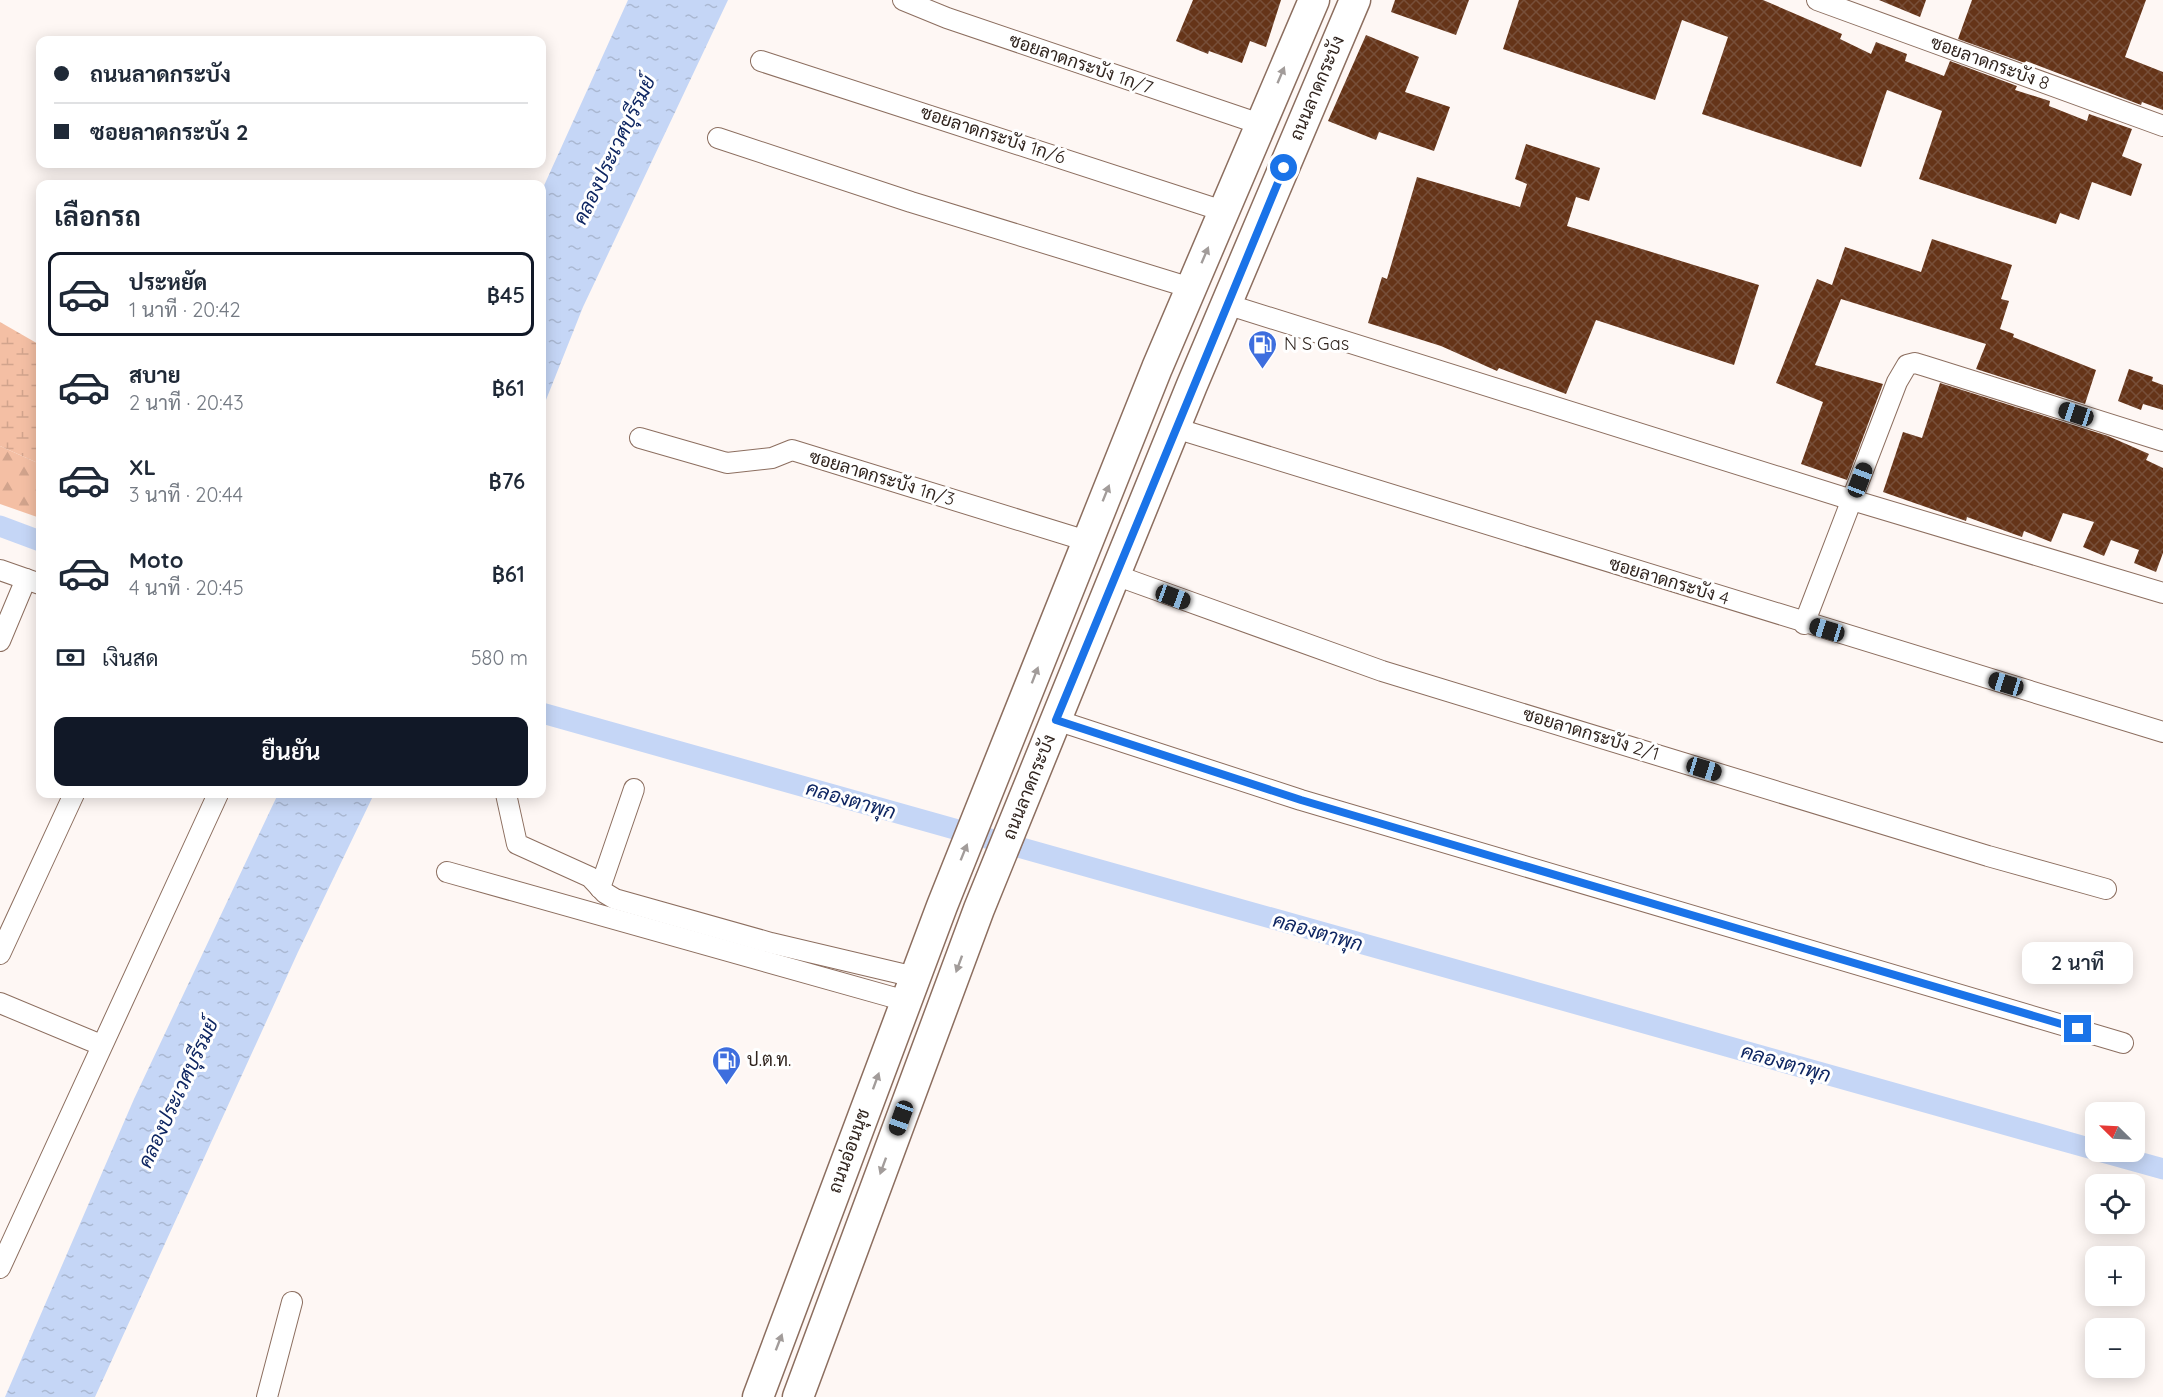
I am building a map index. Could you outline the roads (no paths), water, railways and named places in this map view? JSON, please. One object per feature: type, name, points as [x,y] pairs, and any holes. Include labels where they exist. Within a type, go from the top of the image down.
[{"type":"main road","name":"ถนนลาดกระบัง","points":[[942,906],[1087,541],[1223,211],[1314,0]]},
{"type":"main road","name":"ถนนลาดกระบัง","points":[[979,909],[1226,304],[1355,0]]},
{"type":"main road","name":"ถนนอ่อนนุช","points":[[758,1397],[942,906]]},
{"type":"main road","name":"ถนนอ่อนนุช","points":[[798,1397],[979,909]]},
{"type":"street","name":"ซอยลาดกระบัง 1ก/7","points":[[903,0],[947,18],[1260,124]]},
{"type":"street","name":"ซอยลาดกระบัง 8","points":[[1817,0],[2163,126]]},
{"type":"street","name":"ซอยลาดกระบัง 1ก/6","points":[[762,62],[1223,211]]},
{"type":"street","points":[[718,138],[910,202],[1191,288]]},
{"type":"street","points":[[1226,304],[1852,500],[2163,593]]},
{"type":"street","points":[[1804,624],[1897,382],[1907,365],[1915,363],[2163,441]]},
{"type":"street","name":"ซอยลาดกระบัง 4","points":[[1175,428],[1804,624],[2163,732]]},
{"type":"street","name":"ซอยลาดกระบัง 1ก/3","points":[[640,438],[727,463],[772,458],[792,450],[1087,541]]},
{"type":"street","points":[[0,570],[33,581],[0,641]]},
{"type":"street","name":"ซอยลาดกระบัง 2/1","points":[[1115,575],[1382,671],[1988,856],[2106,889]]},
{"type":"street","points":[[1051,733],[1301,800],[2123,1043]]},
{"type":"street","points":[[600,888],[634,789]]},
{"type":"street","points":[[0,954],[72,798]]},
{"type":"street","points":[[0,1268],[216,798]]},
{"type":"street","points":[[507,798],[517,844],[590,877],[615,899],[771,943],[910,989]]},
{"type":"street","points":[[447,872],[910,989]]},
{"type":"street","points":[[0,1003],[101,1046]]},
{"type":"street","points":[[267,1397],[292,1302]]},
{"type":"water","name":"คลองประเวศบุรีรมย์","points":[[628,0],[728,0],[583,307],[546,400],[546,181]]},
{"type":"water","name":"คลองประเวศบุรีรมย์","points":[[276,798],[372,798],[298,952],[95,1397],[5,1397],[134,1099]]},
{"type":"waterway","points":[[0,526],[36,540]]},
{"type":"waterway","name":"คลองตาพุก","points":[[546,714],[2085,1147]]},
{"type":"waterway","name":"คลองตาพุก","points":[[2138,1162],[2163,1169]]},
{"type":"place","name":"N S Gas","points":[[1263,370]]},
{"type":"place","name":"ป.ต.ท.","points":[[726,1086]]}]
